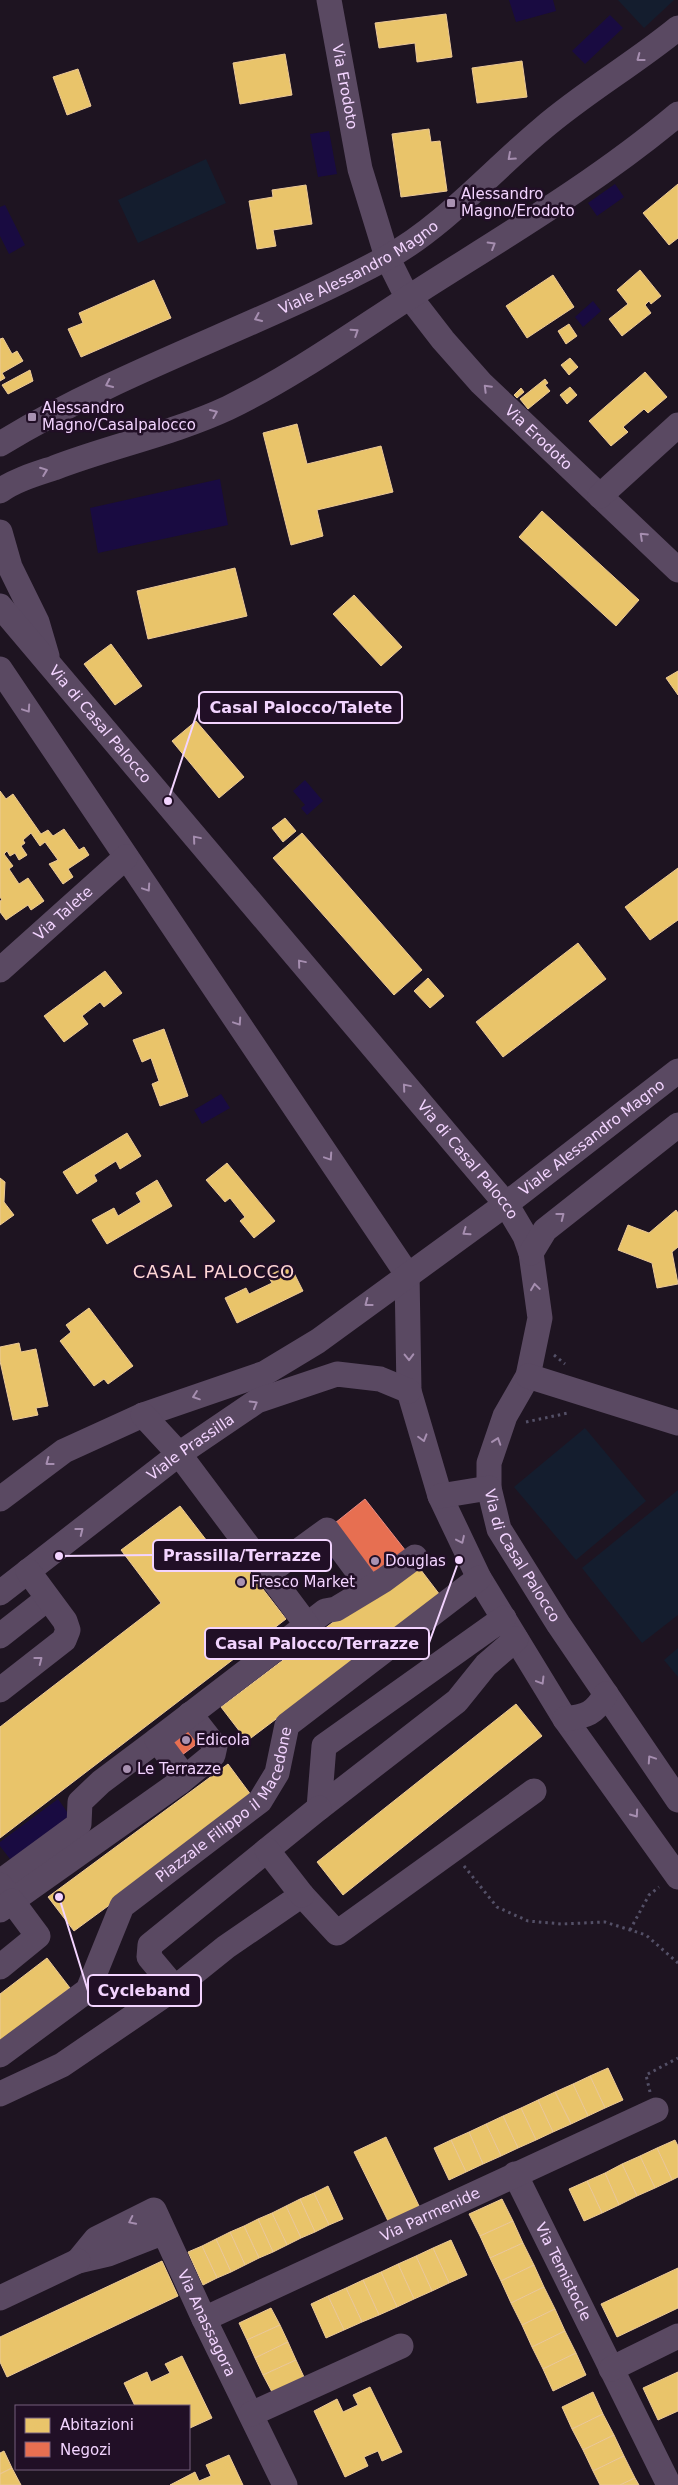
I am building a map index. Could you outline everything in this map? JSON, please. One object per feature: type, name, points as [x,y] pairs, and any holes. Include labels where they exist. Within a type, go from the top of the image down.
[{"type":"street","name":"Via Erodoto","points":[[328,0],[360,168],[387,258],[409,297],[473,374],[678,570]]},
{"type":"street","name":"Viale Alessandro Magno","points":[[0,444],[105,386],[316,293],[387,258],[427,230],[560,114],[633,63],[678,28]]},
{"type":"street","points":[[0,491],[16,482],[50,469],[165,433],[227,408],[285,378],[409,297],[528,224],[588,183],[678,114]]},
{"type":"street","points":[[600,496],[678,425]]},
{"type":"street","points":[[0,532],[10,568],[37,622],[50,666]]},
{"type":"street","name":"Via di Casal Palocco","points":[[0,606],[506,1204],[525,1236],[531,1253],[540,1318],[528,1376],[506,1416],[489,1463],[489,1488],[499,1529],[559,1625],[678,1800]]},
{"type":"street","points":[[0,669],[407,1274],[409,1391],[440,1496],[479,1578],[565,1719],[677,1876]]},
{"type":"street","name":"Via Talete","points":[[0,970],[126,857]]},
{"type":"street","name":"Viale Alessandro Magno","points":[[407,1274],[506,1204],[678,1070]]},
{"type":"street","points":[[531,1253],[545,1230],[678,1125]]},
{"type":"street","name":"Viale Prassilla","points":[[0,1499],[64,1451],[143,1415],[265,1372],[318,1341],[407,1274]]},
{"type":"street","name":"Viale Prassilla","points":[[0,1593],[179,1454],[257,1401],[337,1374],[380,1378],[409,1391]]},
{"type":"street","points":[[528,1376],[678,1422]]},
{"type":"street","points":[[143,1415],[179,1454],[307,1625]]},
{"type":"street","points":[[440,1496],[489,1488]]},
{"type":"street","points":[[268,1573],[327,1530],[370,1588]]},
{"type":"street","points":[[3,1894],[79,1824],[80,1802],[101,1782],[325,1611],[336,1609],[415,1557]]},
{"type":"street","points":[[0,1690],[64,1640],[68,1630],[65,1622],[28,1571]]},
{"type":"street","name":"Piazzale Filippo il Macedone","points":[[0,2056],[88,1990],[122,1906],[260,1801],[277,1773],[286,1725],[479,1578]]},
{"type":"street","points":[[0,1636],[47,1599]]},
{"type":"street","points":[[319,1808],[324,1746],[510,1629]]},
{"type":"street","points":[[175,1988],[149,1957],[150,1945],[319,1808],[457,1702],[486,1666],[510,1629]]},
{"type":"street","points":[[565,1719],[585,1716],[598,1708],[606,1694]]},
{"type":"street","points":[[3,1894],[180,1782],[213,1755],[215,1746],[190,1714]]},
{"type":"street","points":[[157,1740],[178,1768],[180,1782]]},
{"type":"street","points":[[267,1850],[302,1895],[337,1933],[534,1791]]},
{"type":"street","points":[[0,1967],[38,1936],[3,1894]]},
{"type":"street","points":[[0,2094],[62,2065],[175,1988],[226,1947],[302,1895]]},
{"type":"street","name":"Via Parmenide","points":[[204,2319],[656,2110]]},
{"type":"street","name":"Via Temistocle","points":[[515,2174],[669,2485]]},
{"type":"street","name":"Via Anassagora","points":[[0,2298],[78,2261],[96,2239],[154,2210],[204,2319],[285,2485]]},
{"type":"street","points":[[611,2368],[678,2336]]},
{"type":"street","points":[[251,2414],[401,2346]]},
{"type":"path","points":[[554,1346],[554,1355],[569,1367]]},
{"type":"path","points":[[520,1430],[525,1422],[564,1412],[572,1413]]},
{"type":"path","points":[[452,1850],[497,1907],[528,1921],[562,1924],[605,1922],[646,1934],[678,1963]]},
{"type":"path","points":[[630,1930],[649,1895],[677,1876]]},
{"type":"path","points":[[656,2110],[646,2075],[678,2058]]},
{"type":"shaded area","points":[[509,0],[553,0],[556,11],[516,22]]},
{"type":"shaded area","points":[[618,0],[674,0],[644,28]]},
{"type":"shaded area","points":[[610,15],[623,28],[585,64],[572,51]]},
{"type":"shaded area","points":[[329,131],[337,174],[318,177],[310,134]]},
{"type":"shaded area","points":[[206,159],[226,203],[138,243],[118,200]]},
{"type":"shaded area","points":[[615,184],[624,197],[597,216],[588,203]]},
{"type":"shaded area","points":[[5,205],[25,245],[9,254],[0,236],[0,207]]},
{"type":"shaded area","points":[[593,301],[601,311],[583,327],[575,317]]},
{"type":"shaded area","points":[[220,479],[228,525],[98,553],[90,508]]},
{"type":"shaded area","points":[[305,780],[323,801],[307,815],[301,808],[305,805],[293,791]]},
{"type":"shaded area","points":[[221,1094],[230,1108],[202,1124],[194,1110]]},
{"type":"shaded area","points":[[585,1428],[646,1501],[576,1560],[514,1487]]},
{"type":"shaded area","points":[[678,1490],[678,1615],[642,1643],[582,1568]]},
{"type":"shaded area","points":[[332,1545],[340,1555],[315,1573],[308,1563]]},
{"type":"shaded area","points":[[678,1648],[678,1677],[664,1660]]},
{"type":"shaded area","points":[[58,1799],[72,1819],[13,1863],[0,1846],[0,1842]]},
{"type":"building: Abitazioni","points":[[446,14],[452,57],[417,62],[415,43],[379,48],[375,23]]},
{"type":"building: Abitazioni","points":[[285,54],[292,95],[240,104],[233,63]]},
{"type":"building: Abitazioni","points":[[522,61],[527,97],[477,103],[472,68]]},
{"type":"building: Abitazioni","points":[[78,69],[91,106],[67,115],[53,77]]},
{"type":"building: Abitazioni","points":[[429,129],[431,142],[440,141],[447,191],[401,197],[392,134]]},
{"type":"building: Abitazioni","points":[[678,184],[678,238],[669,245],[643,213]]},
{"type":"building: Abitazioni","points":[[306,185],[312,224],[273,230],[276,246],[257,249],[249,201],[273,197],[272,190]]},
{"type":"building: Abitazioni","points":[[640,270],[661,296],[651,304],[649,301],[645,305],[651,313],[622,336],[609,319],[628,304],[617,290]]},
{"type":"building: Abitazioni","points":[[553,275],[574,307],[527,338],[506,306]]},
{"type":"building: Abitazioni","points":[[154,280],[171,318],[81,357],[68,329],[83,323],[79,313]]},
{"type":"building: Abitazioni","points":[[569,324],[577,336],[566,344],[558,331]]},
{"type":"building: Abitazioni","points":[[3,338],[12,354],[17,351],[23,361],[2,373],[5,378],[0,381],[0,339]]},
{"type":"building: Abitazioni","points":[[570,358],[578,367],[569,375],[561,365]]},
{"type":"building: Abitazioni","points":[[30,370],[33,381],[8,394],[2,385]]},
{"type":"building: Abitazioni","points":[[645,372],[667,397],[648,413],[644,409],[623,427],[628,432],[611,446],[589,421]]},
{"type":"building: Abitazioni","points":[[545,379],[548,383],[545,385],[550,391],[528,409],[520,399]]},
{"type":"building: Abitazioni","points":[[570,387],[577,395],[567,404],[560,395]]},
{"type":"building: Abitazioni","points":[[521,388],[524,392],[517,398],[514,395]]},
{"type":"building: Abitazioni","points":[[297,424],[307,464],[381,446],[393,492],[317,510],[323,536],[291,545],[263,433]]},
{"type":"building: Abitazioni","points":[[542,511],[639,600],[616,626],[519,537]]},
{"type":"building: Abitazioni","points":[[235,568],[247,616],[148,639],[137,591]]},
{"type":"building: Abitazioni","points":[[354,595],[402,647],[381,666],[333,614]]},
{"type":"building: Abitazioni","points":[[111,644],[142,686],[115,705],[84,664]]},
{"type":"building: Abitazioni","points":[[678,671],[678,695],[666,678]]},
{"type":"building: Abitazioni","points":[[196,721],[244,777],[219,798],[172,741]]},
{"type":"building: Abitazioni","points":[[0,791],[6,799],[13,794],[41,834],[48,830],[53,836],[64,829],[79,850],[84,847],[89,855],[68,869],[73,877],[63,884],[49,864],[58,860],[45,842],[40,846],[31,833],[23,840],[25,843],[21,846],[27,855],[19,860],[15,853],[10,856],[7,851],[4,854],[13,866],[9,869],[19,884],[28,878],[44,901],[31,910],[28,905],[6,920],[0,912],[0,901],[2,900],[0,897]]},
{"type":"building: Abitazioni","points":[[285,818],[296,831],[283,842],[272,828]]},
{"type":"building: Abitazioni","points":[[302,833],[422,970],[394,995],[273,858]]},
{"type":"building: Abitazioni","points":[[678,868],[678,920],[650,940],[625,907]]},
{"type":"building: Abitazioni","points":[[578,943],[606,979],[503,1057],[476,1022]]},
{"type":"building: Abitazioni","points":[[105,971],[122,993],[104,1007],[100,1002],[82,1016],[88,1024],[64,1042],[44,1016]]},
{"type":"building: Abitazioni","points":[[428,978],[444,996],[430,1008],[414,991]]},
{"type":"building: Abitazioni","points":[[164,1029],[188,1096],[160,1106],[152,1084],[159,1081],[151,1058],[142,1062],[133,1040]]},
{"type":"building: Abitazioni","points":[[127,1133],[141,1156],[120,1169],[116,1161],[94,1175],[97,1181],[77,1194],[63,1172]]},
{"type":"building: Abitazioni","points":[[227,1163],[275,1221],[254,1238],[240,1221],[245,1217],[230,1198],[225,1202],[206,1180]]},
{"type":"building: Abitazioni","points":[[0,1178],[5,1182],[4,1202],[14,1215],[0,1225]]},
{"type":"building: Abitazioni","points":[[157,1180],[172,1206],[107,1244],[92,1220],[114,1208],[118,1216],[141,1202],[136,1193]]},
{"type":"building: Abitazioni","points":[[676,1210],[678,1213],[678,1247],[672,1252],[678,1284],[657,1288],[652,1263],[618,1250],[628,1225],[649,1233]]},
{"type":"building: Abitazioni","points":[[290,1265],[303,1291],[237,1323],[225,1298],[246,1288],[249,1294],[272,1283],[268,1276]]},
{"type":"building: Abitazioni","points":[[89,1308],[133,1366],[108,1384],[104,1379],[94,1386],[60,1341],[71,1332],[66,1325]]},
{"type":"building: Abitazioni","points":[[19,1343],[21,1352],[36,1349],[48,1406],[36,1408],[38,1415],[13,1420],[0,1361],[0,1347]]},
{"type":"building: Abitazioni","points":[[180,1506],[217,1554],[229,1545],[286,1619],[0,1838],[0,1727],[161,1603],[121,1550]]},
{"type":"building: Abitazioni","points":[[414,1561],[440,1595],[247,1741],[221,1707]]},
{"type":"building: Abitazioni","points":[[516,1704],[542,1736],[343,1895],[317,1862]]},
{"type":"building: Abitazioni","points":[[228,1764],[254,1799],[74,1931],[48,1897]]},
{"type":"building: Abitazioni","points":[[47,1958],[70,1988],[0,2041],[0,1994]]},
{"type":"building: Abitazioni","points":[[608,2068],[623,2100],[605,2108],[590,2076]]},
{"type":"building: Abitazioni","points":[[590,2076],[605,2108],[588,2116],[573,2084]]},
{"type":"building: Abitazioni","points":[[573,2084],[588,2116],[571,2124],[555,2092]]},
{"type":"building: Abitazioni","points":[[555,2092],[571,2124],[553,2132],[538,2100]]},
{"type":"building: Abitazioni","points":[[538,2100],[553,2132],[536,2140],[521,2108]]},
{"type":"building: Abitazioni","points":[[521,2108],[536,2140],[518,2148],[503,2116]]},
{"type":"building: Abitazioni","points":[[503,2116],[518,2148],[501,2156],[486,2124]]},
{"type":"building: Abitazioni","points":[[486,2124],[501,2156],[483,2164],[469,2132]]},
{"type":"building: Abitazioni","points":[[469,2132],[483,2164],[466,2172],[451,2140]]},
{"type":"building: Abitazioni","points":[[386,2137],[420,2208],[389,2223],[354,2152]]},
{"type":"building: Abitazioni","points":[[451,2140],[466,2172],[449,2180],[434,2148]]},
{"type":"building: Abitazioni","points":[[675,2140],[678,2146],[678,2177],[672,2180],[657,2148]]},
{"type":"building: Abitazioni","points":[[657,2148],[672,2180],[655,2188],[640,2156]]},
{"type":"building: Abitazioni","points":[[640,2156],[655,2188],[637,2196],[622,2164]]},
{"type":"building: Abitazioni","points":[[622,2164],[637,2196],[619,2205],[605,2173]]},
{"type":"building: Abitazioni","points":[[605,2173],[619,2205],[602,2213],[587,2181]]},
{"type":"building: Abitazioni","points":[[587,2181],[602,2213],[584,2221],[569,2189]]},
{"type":"building: Abitazioni","points":[[328,2186],[343,2219],[329,2225],[314,2193]]},
{"type":"building: Abitazioni","points":[[314,2193],[329,2225],[315,2232],[300,2199]]},
{"type":"building: Abitazioni","points":[[300,2199],[315,2232],[301,2238],[286,2206]]},
{"type":"building: Abitazioni","points":[[502,2199],[513,2221],[480,2236],[469,2214]]},
{"type":"building: Abitazioni","points":[[286,2206],[301,2238],[287,2245],[272,2213]]},
{"type":"building: Abitazioni","points":[[272,2213],[287,2245],[273,2252],[258,2219]]},
{"type":"building: Abitazioni","points":[[258,2219],[273,2252],[259,2258],[244,2226]]},
{"type":"building: Abitazioni","points":[[513,2221],[523,2243],[490,2258],[480,2236]]},
{"type":"building: Abitazioni","points":[[244,2226],[259,2258],[245,2265],[230,2232]]},
{"type":"building: Abitazioni","points":[[230,2232],[245,2265],[231,2272],[216,2239]]},
{"type":"building: Abitazioni","points":[[216,2239],[231,2272],[217,2278],[202,2246]]},
{"type":"building: Abitazioni","points":[[451,2240],[467,2275],[449,2283],[433,2248]]},
{"type":"building: Abitazioni","points":[[523,2243],[534,2265],[501,2281],[490,2258]]},
{"type":"building: Abitazioni","points":[[202,2246],[217,2278],[203,2285],[188,2252]]},
{"type":"building: Abitazioni","points":[[433,2248],[449,2283],[432,2291],[416,2256]]},
{"type":"building: Abitazioni","points":[[416,2256],[432,2291],[414,2299],[398,2264]]},
{"type":"building: Abitazioni","points":[[162,2261],[178,2296],[7,2377],[0,2362],[0,2337]]},
{"type":"building: Abitazioni","points":[[398,2264],[414,2299],[397,2307],[381,2272]]},
{"type":"building: Abitazioni","points":[[534,2265],[544,2287],[511,2303],[501,2281]]},
{"type":"building: Abitazioni","points":[[678,2268],[678,2308],[617,2337],[601,2304]]},
{"type":"building: Abitazioni","points":[[381,2272],[397,2307],[379,2315],[363,2280]]},
{"type":"building: Abitazioni","points":[[363,2280],[379,2315],[362,2322],[346,2288]]},
{"type":"building: Abitazioni","points":[[544,2287],[555,2309],[522,2325],[511,2303]]},
{"type":"building: Abitazioni","points":[[346,2288],[362,2322],[344,2330],[328,2296]]},
{"type":"building: Abitazioni","points":[[328,2296],[344,2330],[326,2338],[311,2304]]},
{"type":"building: Abitazioni","points":[[271,2308],[280,2325],[247,2340],[239,2323]]},
{"type":"building: Abitazioni","points":[[555,2309],[565,2331],[532,2347],[522,2325]]},
{"type":"building: Abitazioni","points":[[280,2325],[288,2342],[255,2358],[247,2340]]},
{"type":"building: Abitazioni","points":[[565,2331],[576,2353],[543,2369],[532,2347]]},
{"type":"building: Abitazioni","points":[[288,2342],[296,2360],[263,2375],[255,2358]]},
{"type":"building: Abitazioni","points":[[576,2353],[586,2375],[553,2391],[543,2369]]},
{"type":"building: Abitazioni","points":[[182,2356],[212,2418],[190,2428],[190,2405],[135,2405],[124,2383],[147,2372],[151,2382],[170,2373],[165,2364]]},
{"type":"building: Abitazioni","points":[[296,2360],[304,2377],[272,2392],[263,2375]]},
{"type":"building: Abitazioni","points":[[678,2372],[678,2411],[658,2420],[643,2388]]},
{"type":"building: Abitazioni","points":[[370,2387],[402,2452],[382,2461],[378,2451],[364,2457],[368,2466],[345,2477],[314,2411],[337,2399],[343,2412],[358,2405],[353,2395]]},
{"type":"building: Abitazioni","points":[[593,2392],[603,2414],[572,2429],[562,2407]]},
{"type":"building: Abitazioni","points":[[603,2414],[614,2435],[583,2450],[572,2429]]},
{"type":"building: Abitazioni","points":[[614,2435],[624,2456],[593,2471],[583,2450]]},
{"type":"building: Abitazioni","points":[[4,2451],[12,2468],[0,2474],[0,2453]]},
{"type":"building: Abitazioni","points":[[229,2455],[243,2485],[170,2485],[195,2472],[199,2481],[211,2476],[206,2465]]},
{"type":"building: Abitazioni","points":[[624,2456],[635,2478],[620,2485],[600,2485],[593,2471]]},
{"type":"building: Abitazioni","points":[[12,2468],[21,2485],[0,2485],[0,2474]]},
{"type":"building: Abitazioni","points":[[635,2478],[639,2485],[620,2485]]},
{"type":"building: Negozi","points":[[365,1499],[409,1555],[379,1579],[335,1523]]},
{"type":"building: Negozi","name":"Edicola","points":[[188,1731],[198,1743],[182,1755],[172,1744]]},
{"type":"place","name":"Alessandro Magno/Erodoto","points":[[451,203]]},
{"type":"place","name":"Alessandro Magno/Casalpalocco","points":[[32,417]]},
{"type":"place","name":"Casal Palocco/Talete","points":[[168,801]]},
{"type":"place","name":"Prassilla/Terrazze","points":[[59,1556]]},
{"type":"place","name":"Casal Palocco/Terrazze","points":[[459,1560]]},
{"type":"place","name":"Douglas","points":[[375,1561]]},
{"type":"place","name":"Fresco Market","points":[[241,1582]]},
{"type":"place","name":"Edicola","points":[[186,1740]]},
{"type":"place","name":"Le Terrazze","points":[[127,1769]]},
{"type":"place","name":"Cycleband","points":[[59,1897]]},
{"type":"district","name":"CASAL PALOCCO","points":[[214,1272]]}]
